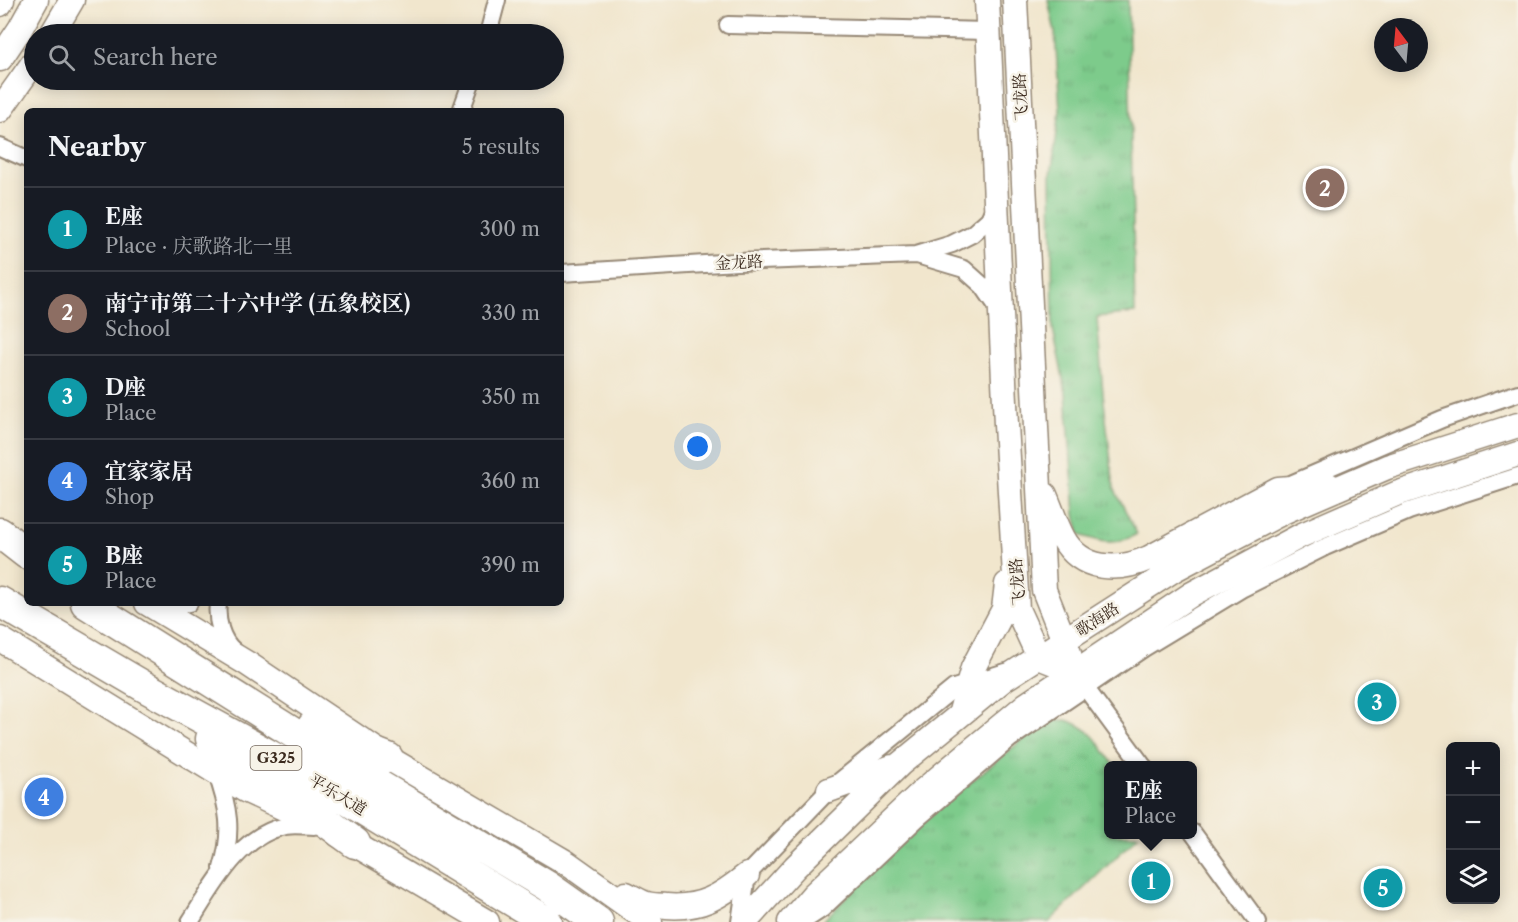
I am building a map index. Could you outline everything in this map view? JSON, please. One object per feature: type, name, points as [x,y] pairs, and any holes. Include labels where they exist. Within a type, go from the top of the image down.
[{"type":"highway","points":[[0,533],[24,552]]},
{"type":"highway","points":[[0,556],[24,568]]},
{"type":"highway","name":"平乐大道","points":[[0,602],[145,687],[313,779],[547,922]]},
{"type":"highway","name":"平乐大道","points":[[91,606],[547,886],[598,922]]},
{"type":"highway","points":[[0,617],[78,649]]},
{"type":"highway","points":[[203,677],[267,700],[328,735],[388,758]]},
{"type":"highway","points":[[145,687],[242,764],[314,812],[355,843]]},
{"type":"main road","points":[[0,59],[36,0]]},
{"type":"main road","points":[[58,24],[72,0]]},
{"type":"main road","name":"飞龙路","points":[[987,0],[1017,609],[1032,662]]},
{"type":"main road","name":"飞龙路","points":[[1015,0],[1044,590],[1080,680]]},
{"type":"main road","points":[[0,110],[24,76]]},
{"type":"main road","name":"歌海路","points":[[745,922],[795,867],[900,764],[1004,679],[1175,569],[1286,511],[1387,467],[1518,424]]},
{"type":"main road","name":"歌海路","points":[[800,922],[813,895],[924,790],[1026,705],[1080,680],[1192,594],[1302,535],[1396,494],[1518,454]]},
{"type":"main road","points":[[1039,478],[1063,539],[1076,555],[1090,564],[1116,568],[1134,565],[1149,558],[1278,489],[1350,483]]},
{"type":"main road","points":[[0,522],[24,534]]},
{"type":"main road","points":[[960,715],[973,668],[1004,609],[1013,537]]},
{"type":"main road","points":[[152,606],[249,664],[388,758],[580,872],[650,922]]},
{"type":"main road","points":[[0,639],[246,790],[355,843],[487,922]]},
{"type":"main road","points":[[1032,662],[1080,680]]},
{"type":"main road","points":[[829,790],[900,764]]},
{"type":"main road","points":[[580,872],[648,904],[675,907],[694,906],[713,899],[728,891],[747,875]]},
{"type":"street","points":[[491,24],[497,0]]},
{"type":"street","points":[[728,25],[988,31]]},
{"type":"street","points":[[462,108],[468,90]]},
{"type":"street","points":[[0,147],[24,158]]},
{"type":"street","name":"金龙路","points":[[564,273],[737,262],[916,255],[952,244],[972,234],[989,219],[997,201]]},
{"type":"street","name":"金龙路","points":[[916,255],[964,268],[982,286],[1002,312]]},
{"type":"street","points":[[1278,489],[1442,419],[1518,393]]},
{"type":"street","points":[[800,922],[822,909],[916,819],[1080,680],[1144,648],[1243,588],[1324,547],[1409,511],[1518,476]]},
{"type":"street","points":[[218,606],[221,630],[228,646],[249,664]]},
{"type":"street","points":[[740,922],[747,875],[829,790],[954,688],[1032,662]]},
{"type":"street","points":[[1080,680],[1140,761]]},
{"type":"street","points":[[216,772],[228,808],[230,833],[220,875]]},
{"type":"street","points":[[190,922],[220,875],[238,854],[254,841],[287,826],[320,826]]},
{"type":"street","points":[[1197,838],[1258,922]]},
{"type":"green space","points":[[1048,0],[1128,0],[1135,313],[1097,317],[1114,488],[1137,534],[1115,542],[1080,535],[1075,514],[1066,393],[1053,329],[1051,175],[1060,111],[1055,32]]},
{"type":"green space","points":[[1066,720],[1083,727],[1111,761],[1104,761],[1104,839],[1135,839],[1049,922],[822,922],[913,829],[1038,727],[1053,721]]},
{"type":"place","name":"南宁市第二十六中学 (五象校区)","points":[[1325,188]]},
{"type":"place","name":"D座","points":[[1377,702]]},
{"type":"place","name":"宜家家居","points":[[44,797]]},
{"type":"place","name":"E座","points":[[1151,881]]},
{"type":"place","name":"B座","points":[[1383,888]]}]
